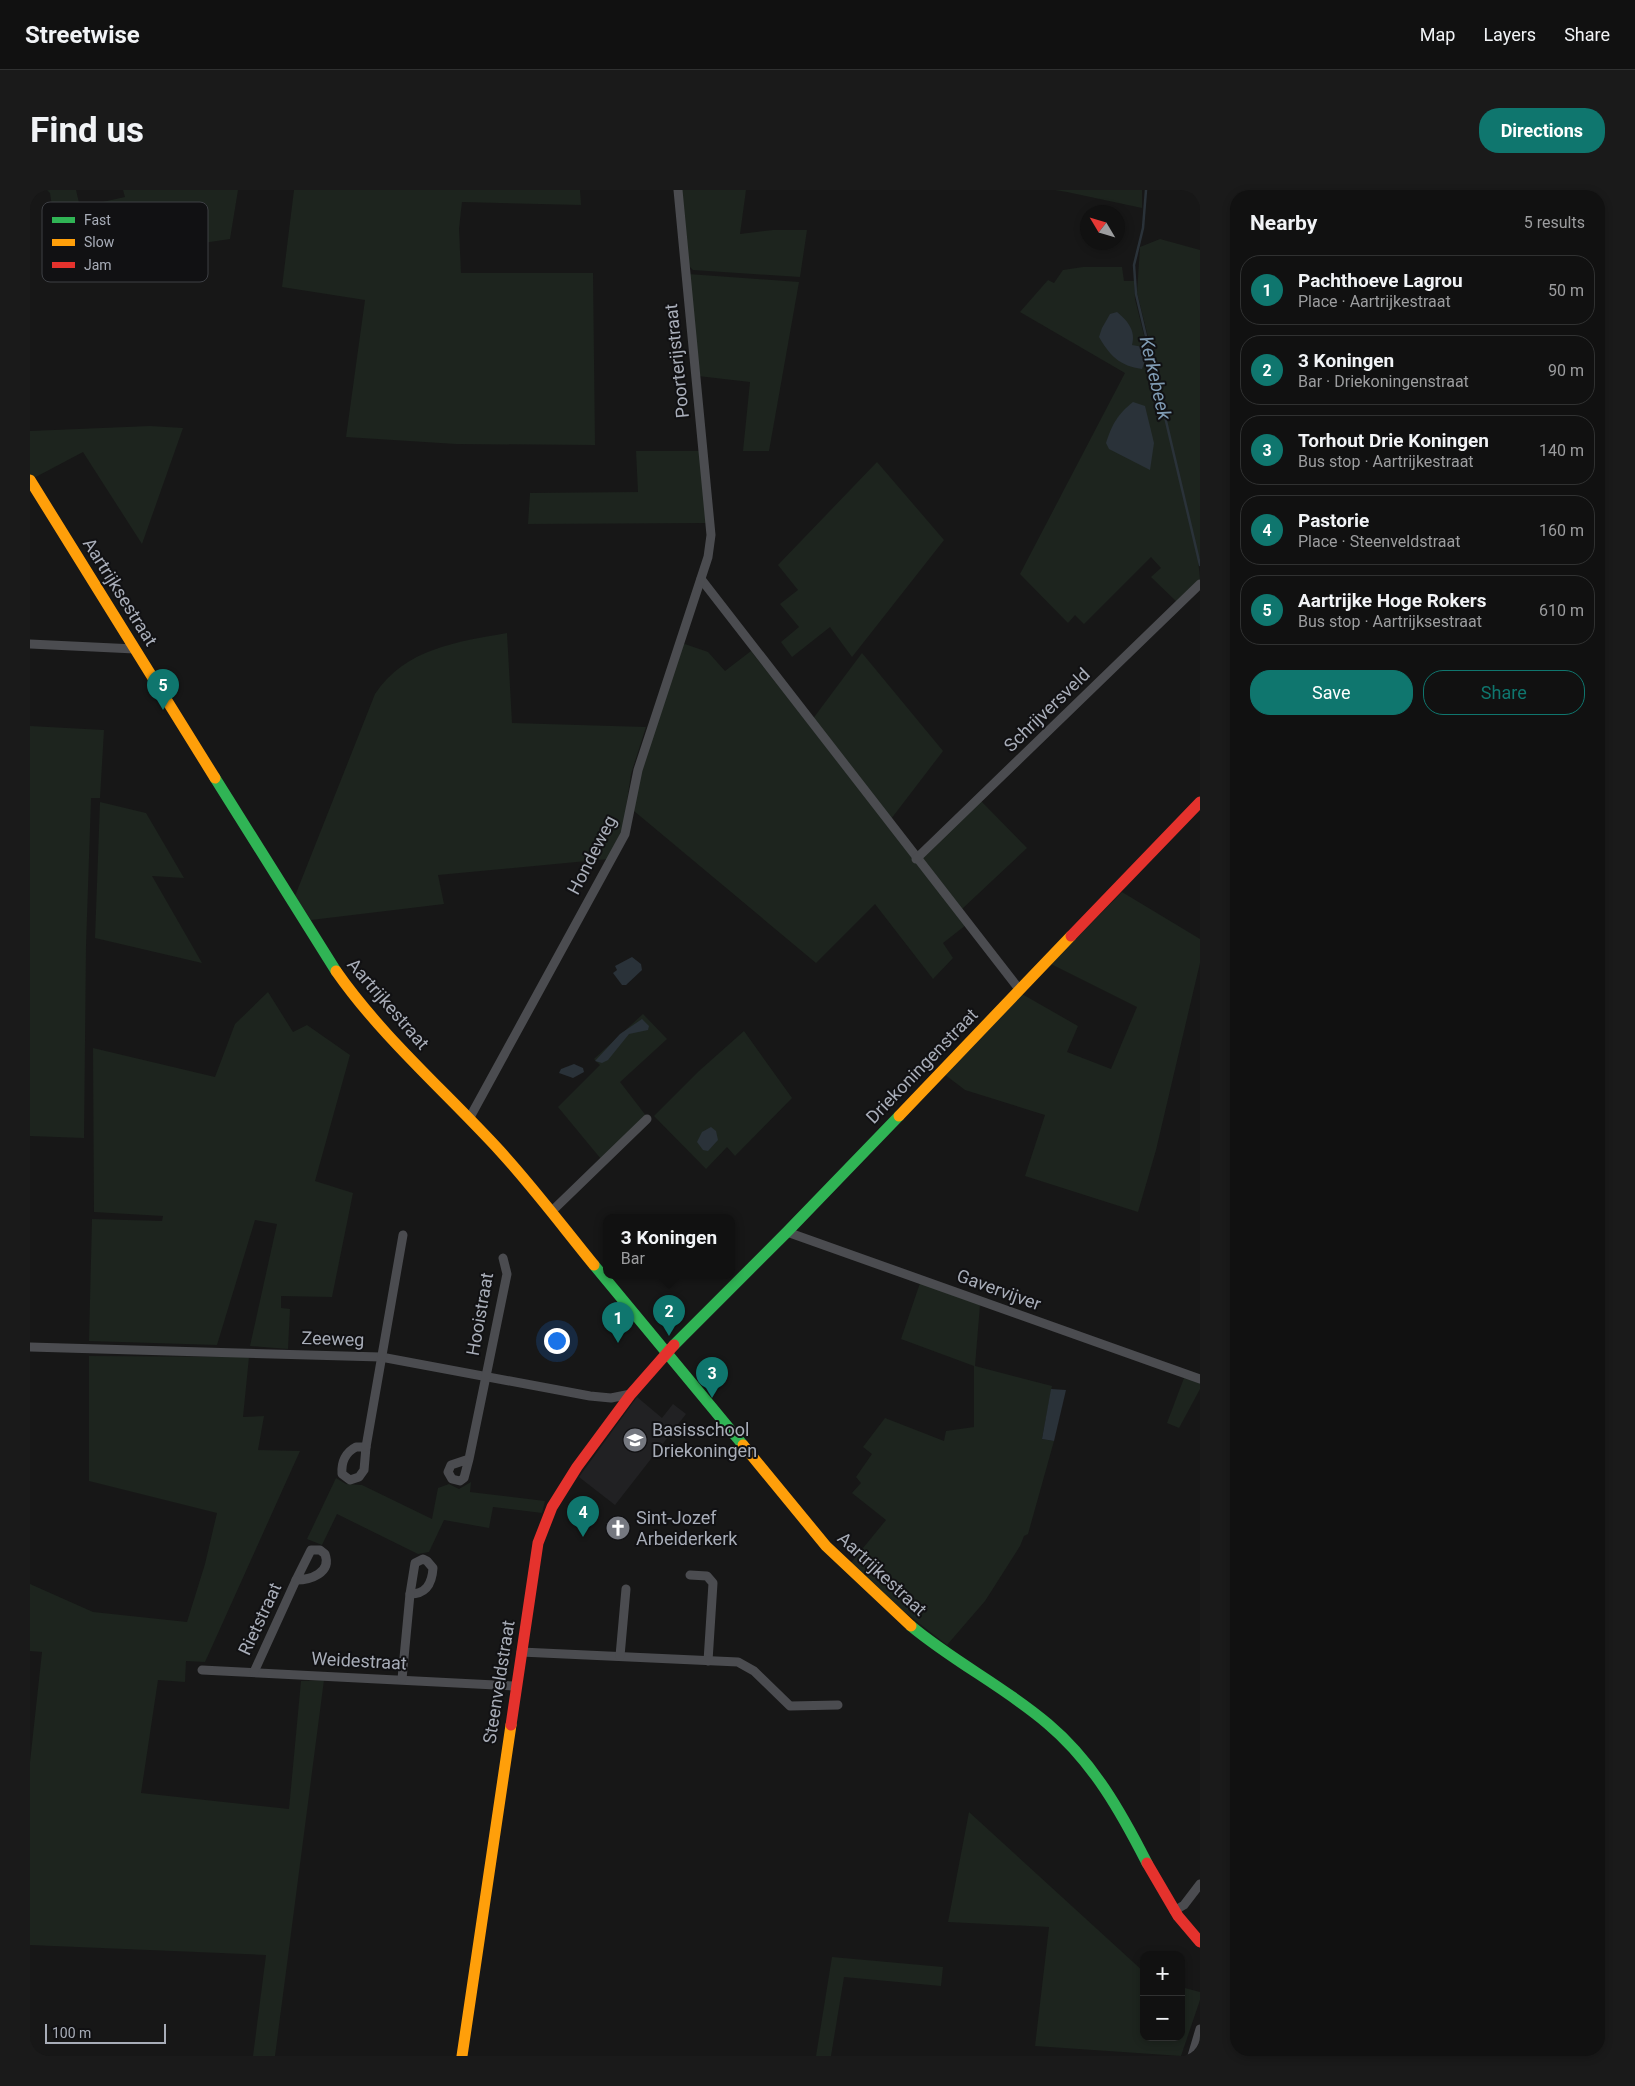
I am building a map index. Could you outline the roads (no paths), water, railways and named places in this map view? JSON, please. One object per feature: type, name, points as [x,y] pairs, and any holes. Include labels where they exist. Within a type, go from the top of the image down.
[{"type":"street","name":"Poorterijstraat","points":[[678,190],[710,530]]},
{"type":"street","name":"Aartrijksestraat","points":[[30,480],[211,772]]},
{"type":"street","name":"Hondeweg","points":[[469,1119],[625,834],[638,770],[708,557],[710,530]]},
{"type":"street","points":[[701,579],[1019,990]]},
{"type":"street","name":"Schrijversveld","points":[[916,859],[1200,584]]},
{"type":"street","points":[[30,644],[134,649]]},
{"type":"street","name":"Aartrijkestraat","points":[[211,772],[328,960],[352,993],[501,1152],[603,1274]]},
{"type":"street","name":"Driekoningenstraat","points":[[667,1351],[787,1232],[1200,802]]},
{"type":"street","points":[[551,1212],[647,1119]]},
{"type":"street","name":"Gavervijver","points":[[787,1232],[1200,1379]]},
{"type":"street","points":[[366,1446],[403,1236]]},
{"type":"street","name":"Hooistraat","points":[[469,1459],[507,1274],[503,1258]]},
{"type":"street","name":"Aartrijkestraat","points":[[607,1279],[826,1546],[850,1571],[921,1634],[1024,1706],[1064,1738],[1095,1773],[1128,1828],[1157,1886],[1174,1911],[1200,1942]]},
{"type":"street","name":"Zeeweg","points":[[30,1347],[381,1357],[604,1398],[631,1394]]},
{"type":"street","name":"Steenveldstraat","points":[[462,2056],[515,1686],[538,1542],[552,1507],[577,1467],[631,1394],[667,1351]]},
{"type":"street","points":[[690,1575],[707,1576],[712,1583],[708,1661]]},
{"type":"street","name":"Rietstraat","points":[[254,1672],[296,1580]]},
{"type":"street","points":[[620,1656],[626,1589]]},
{"type":"street","points":[[402,1679],[410,1594]]},
{"type":"street","points":[[521,1652],[738,1662],[754,1671],[790,1706],[838,1704]]},
{"type":"street","name":"Weidestraat","points":[[202,1670],[515,1686]]},
{"type":"street","points":[[1174,1911],[1184,1904],[1200,1884]]},
{"type":"street","points":[[1192,2056],[1200,2029]]},
{"type":"waterway","name":"Kerkebeek","points":[[1146,190],[1143,228],[1134,265],[1136,294],[1200,565]]},
{"type":"place","name":"Aartrijke Hoge Rokers","points":[[163,710]]},
{"type":"place","name":"3 Koningen","points":[[669,1336]]},
{"type":"place","name":"Pachthoeve Lagrou","points":[[618,1343]]},
{"type":"place","name":"Torhout Drie Koningen","points":[[712,1398]]},
{"type":"place","name":"Basisschool Driekoningen","points":[[635,1440]]},
{"type":"place","name":"Sint-Jozef Arbeiderkerk","points":[[618,1528]]},
{"type":"place","name":"Pastorie","points":[[583,1537]]}]
